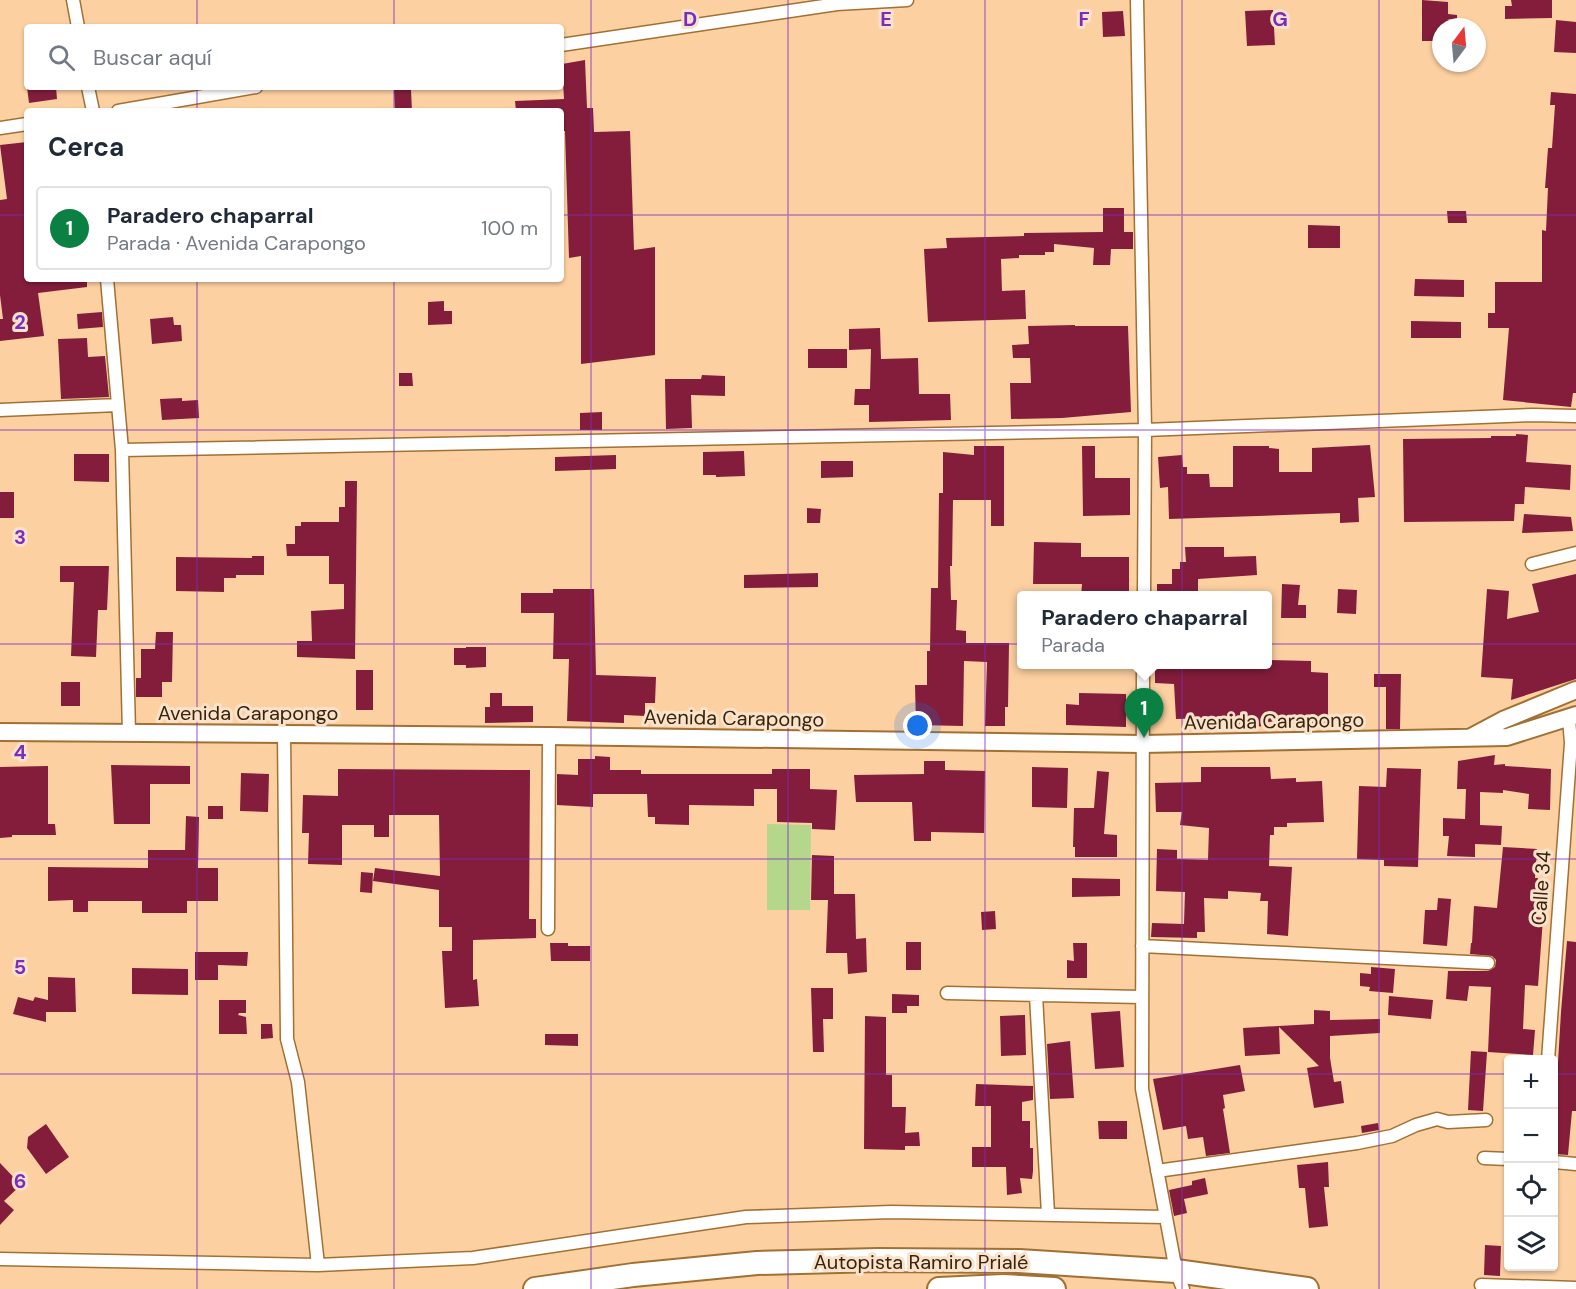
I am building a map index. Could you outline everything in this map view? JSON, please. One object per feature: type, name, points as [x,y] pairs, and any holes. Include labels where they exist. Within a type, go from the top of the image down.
[{"type":"highway","name":"Autopista Ramiro Prialé","points":[[535,1289],[633,1275],[757,1263],[879,1260],[1018,1262],[1180,1280],[1307,1289]]},
{"type":"highway","name":"Autopista Ramiro Prialé","points":[[939,1289],[1003,1286],[1054,1289]]},
{"type":"street","points":[[73,0],[77,24]]},
{"type":"street","points":[[564,45],[837,4],[907,0]]},
{"type":"street","points":[[1137,0],[1145,430],[1144,591]]},
{"type":"street","points":[[89,90],[92,108]]},
{"type":"street","points":[[135,108],[239,90]]},
{"type":"street","points":[[0,128],[24,124]]},
{"type":"street","points":[[107,282],[122,450],[129,734]]},
{"type":"street","points":[[0,410],[118,405]]},
{"type":"street","points":[[122,450],[1145,430],[1533,415],[1576,416]]},
{"type":"street","points":[[1532,564],[1576,553]]},
{"type":"street","points":[[1143,669],[1142,1089],[1165,1217],[1180,1280]]},
{"type":"street","name":"Avenida Carapongo","points":[[1468,739],[1503,720],[1576,690]]},
{"type":"street","name":"Avenida Carapongo","points":[[0,732],[284,733],[1142,744],[1507,737],[1572,717]]},
{"type":"street","name":"Calle 34","points":[[1548,1055],[1572,717]]},
{"type":"street","points":[[284,733],[287,1039],[297,1082],[318,1265]]},
{"type":"street","points":[[548,929],[549,736]]},
{"type":"street","points":[[1142,946],[1488,963]]},
{"type":"street","points":[[947,993],[1142,997]]},
{"type":"street","points":[[1036,995],[1048,1214]]},
{"type":"street","points":[[1157,1171],[1357,1143],[1392,1136],[1416,1125],[1437,1119],[1448,1122],[1486,1120]]},
{"type":"street","points":[[1484,1158],[1504,1159]]},
{"type":"street","points":[[1558,1162],[1576,1164]]},
{"type":"street","points":[[0,1260],[318,1265],[473,1258],[746,1217],[891,1212],[1165,1217]]},
{"type":"street","points":[[1481,1285],[1576,1288]]},
{"type":"green space","points":[[767,824],[811,825],[810,910],[767,910]]},
{"type":"building","points":[[1422,0],[1448,2],[1448,14],[1457,15],[1457,18],[1432,18],[1432,41],[1422,41]]},
{"type":"building","points":[[1511,0],[1552,0],[1552,18],[1505,19],[1505,6],[1512,6]]},
{"type":"building","points":[[1273,10],[1275,45],[1247,46],[1245,11]]},
{"type":"building","points":[[1123,11],[1125,36],[1103,37],[1102,12]]},
{"type":"building","points":[[1556,20],[1576,22],[1576,53],[1554,52]]},
{"type":"building","points":[[585,60],[587,108],[593,108],[594,132],[630,131],[634,250],[655,247],[655,355],[581,364],[581,256],[569,258],[564,108],[516,108],[515,101],[564,99],[564,64]]},
{"type":"building","points":[[27,90],[56,90],[57,99],[29,103]]},
{"type":"building","points":[[394,90],[411,90],[412,108],[395,108]]},
{"type":"building","points":[[1551,92],[1576,94],[1576,393],[1573,393],[1571,407],[1503,400],[1509,328],[1488,328],[1488,313],[1495,313],[1495,282],[1542,282],[1542,230],[1546,231],[1548,188],[1545,188],[1548,148],[1552,148],[1555,105],[1550,105]]},
{"type":"building","points":[[24,142],[24,282],[87,282],[87,287],[38,293],[44,336],[0,341],[0,319],[3,319],[0,295],[0,200],[7,199],[0,145]]},
{"type":"building","points":[[1103,208],[1124,208],[1124,232],[1133,232],[1133,249],[1111,249],[1110,265],[1093,265],[1094,248],[1054,244],[1054,252],[1045,252],[1045,255],[1019,255],[1019,258],[1001,259],[1002,291],[1025,290],[1026,319],[928,322],[924,249],[947,248],[946,238],[1024,236],[1024,233],[1103,232]]},
{"type":"building","points":[[1447,211],[1466,211],[1467,223],[1448,223]]},
{"type":"building","points":[[1308,225],[1340,226],[1340,248],[1308,248]]},
{"type":"building","points":[[1415,279],[1464,280],[1464,297],[1414,296]]},
{"type":"building","points":[[444,301],[444,311],[452,311],[452,324],[428,325],[428,302]]},
{"type":"building","points":[[102,312],[103,327],[78,329],[77,314]]},
{"type":"building","points":[[173,317],[174,325],[181,325],[182,341],[152,344],[150,319]]},
{"type":"building","points":[[1411,321],[1461,322],[1461,338],[1411,338]]},
{"type":"building","points":[[1028,326],[1128,326],[1131,412],[1062,418],[1011,419],[1010,383],[1031,383],[1030,358],[1013,358],[1012,345],[1029,344]]},
{"type":"building","points":[[880,328],[881,359],[918,358],[919,394],[950,394],[951,420],[869,422],[869,405],[854,405],[855,389],[870,389],[871,349],[849,350],[849,329]]},
{"type":"building","points":[[87,338],[88,357],[105,356],[109,397],[61,399],[58,339]]},
{"type":"building","points":[[808,349],[847,349],[847,368],[808,368]]},
{"type":"building","points":[[399,373],[412,373],[413,386],[399,386]]},
{"type":"building","points":[[702,375],[725,376],[725,396],[691,395],[692,428],[666,429],[665,379],[701,379]]},
{"type":"building","points":[[182,398],[182,401],[198,400],[199,418],[162,420],[160,399]]},
{"type":"building","points":[[602,412],[602,430],[580,430],[580,413]]},
{"type":"building","points":[[1516,434],[1528,435],[1526,462],[1571,465],[1570,490],[1525,487],[1524,504],[1515,504],[1514,521],[1404,522],[1403,439],[1491,438],[1491,436],[1516,436]]},
{"type":"building","points":[[1370,445],[1375,497],[1358,498],[1359,522],[1340,523],[1340,513],[1169,519],[1168,487],[1160,488],[1158,457],[1182,455],[1183,467],[1187,467],[1187,474],[1209,474],[1210,487],[1233,487],[1233,446],[1269,446],[1269,448],[1279,449],[1279,472],[1312,472],[1312,448]]},
{"type":"building","points":[[974,446],[1004,446],[1004,526],[991,526],[991,500],[953,500],[951,600],[957,600],[956,630],[966,631],[966,643],[1009,643],[1008,707],[1005,707],[1005,726],[985,726],[987,662],[964,661],[963,726],[916,725],[915,685],[927,685],[931,588],[938,588],[939,493],[943,493],[943,452],[974,455]]},
{"type":"building","points":[[1082,446],[1095,446],[1095,478],[1130,478],[1130,515],[1083,516]]},
{"type":"building","points":[[744,451],[745,476],[703,475],[703,452]]},
{"type":"building","points":[[74,454],[109,454],[109,482],[74,481]]},
{"type":"building","points":[[616,455],[616,469],[555,471],[555,457]]},
{"type":"building","points":[[821,461],[853,461],[853,477],[821,478]]},
{"type":"building","points":[[345,481],[357,481],[355,659],[297,657],[297,641],[312,641],[311,611],[344,609],[344,584],[329,584],[329,556],[287,556],[286,544],[295,544],[295,526],[301,526],[301,522],[339,522],[339,507],[345,507]]},
{"type":"building","points":[[0,492],[14,492],[14,518],[0,518]]},
{"type":"building","points":[[807,508],[821,509],[820,523],[807,523]]},
{"type":"building","points":[[1524,514],[1571,517],[1573,531],[1522,533]]},
{"type":"building","points":[[1034,542],[1081,543],[1081,557],[1129,557],[1129,591],[1081,591],[1082,584],[1033,584]]},
{"type":"building","points":[[1185,547],[1224,547],[1224,557],[1256,556],[1257,575],[1198,579],[1198,591],[1157,591],[1157,584],[1172,584],[1172,569],[1180,569],[1180,562],[1186,562]]},
{"type":"building","points":[[252,556],[264,556],[264,575],[236,575],[236,578],[224,578],[224,592],[176,591],[176,557],[252,558]]},
{"type":"building","points":[[60,566],[109,566],[107,610],[98,610],[96,657],[71,656],[74,582],[60,582]]},
{"type":"building","points":[[818,573],[818,587],[744,588],[744,575]]},
{"type":"building","points":[[1576,574],[1576,679],[1511,700],[1513,679],[1481,677],[1487,589],[1509,591],[1507,619],[1539,612],[1532,584]]},
{"type":"building","points":[[1282,584],[1300,585],[1298,605],[1306,605],[1306,618],[1281,618]]},
{"type":"building","points":[[553,589],[594,589],[596,675],[656,677],[655,703],[645,703],[645,716],[624,715],[624,723],[567,721],[569,659],[553,659],[554,613],[521,613],[521,593],[553,593]]},
{"type":"building","points":[[1338,589],[1357,590],[1356,614],[1337,613]]},
{"type":"building","points":[[156,632],[173,632],[172,682],[162,682],[162,697],[136,697],[136,678],[141,678],[141,649],[155,649]]},
{"type":"building","points":[[486,647],[486,667],[466,668],[466,665],[454,665],[454,648]]},
{"type":"building","points":[[1272,660],[1311,661],[1311,672],[1328,673],[1328,727],[1290,728],[1290,721],[1266,722],[1266,726],[1210,729],[1209,718],[1176,719],[1174,684],[1155,683],[1155,669],[1272,669]]},
{"type":"building","points":[[356,670],[373,670],[373,710],[356,710]]},
{"type":"building","points":[[1374,674],[1401,674],[1400,729],[1386,729],[1386,687],[1374,687]]},
{"type":"building","points":[[61,682],[80,682],[80,706],[61,706]]},
{"type":"building","points":[[490,693],[502,693],[502,706],[533,706],[533,722],[485,723],[485,707],[490,707]]},
{"type":"building","points":[[1079,693],[1126,694],[1126,727],[1066,725],[1066,704],[1079,705]]},
{"type":"building","points":[[1495,755],[1494,765],[1551,769],[1550,810],[1528,809],[1529,794],[1503,790],[1503,793],[1480,792],[1480,825],[1502,826],[1501,845],[1475,844],[1475,857],[1447,856],[1449,836],[1443,836],[1443,818],[1465,819],[1466,789],[1457,789],[1458,761]]},
{"type":"building","points":[[595,756],[610,757],[610,770],[641,770],[641,774],[772,774],[772,769],[810,769],[810,789],[837,790],[835,830],[812,829],[812,823],[777,822],[777,789],[754,789],[754,806],[689,805],[689,825],[655,824],[655,817],[648,817],[647,794],[593,794],[593,807],[557,805],[557,774],[578,775],[578,759],[595,759]]},
{"type":"building","points":[[924,761],[945,761],[945,770],[985,771],[984,833],[931,832],[931,841],[914,841],[912,802],[856,802],[854,775],[924,774]]},
{"type":"building","points":[[111,765],[190,766],[190,784],[150,784],[150,824],[114,824]]},
{"type":"building","points":[[48,766],[48,824],[55,824],[56,835],[12,835],[12,837],[0,838],[0,767]]},
{"type":"building","points":[[1032,767],[1068,768],[1067,808],[1032,807]]},
{"type":"building","points":[[1201,767],[1270,767],[1271,779],[1296,778],[1296,782],[1322,781],[1324,822],[1287,823],[1287,827],[1274,827],[1274,835],[1270,835],[1269,866],[1292,867],[1288,936],[1267,934],[1268,901],[1260,901],[1261,893],[1228,891],[1228,899],[1204,898],[1205,932],[1197,932],[1197,938],[1151,937],[1152,923],[1184,924],[1185,892],[1156,891],[1157,849],[1177,850],[1177,859],[1208,860],[1209,828],[1180,825],[1182,812],[1156,812],[1155,783],[1201,782]]},
{"type":"building","points":[[1387,768],[1421,769],[1418,867],[1384,866],[1384,860],[1357,859],[1359,786],[1386,787]]},
{"type":"building","points":[[338,769],[530,770],[529,919],[536,919],[536,938],[473,940],[473,980],[477,979],[479,1006],[445,1008],[442,951],[452,951],[452,927],[439,927],[439,890],[373,881],[375,868],[440,876],[439,815],[389,815],[389,837],[374,837],[374,825],[342,825],[342,865],[308,864],[309,833],[302,833],[303,795],[338,796]]},
{"type":"building","points":[[1097,771],[1109,772],[1104,834],[1117,835],[1117,857],[1075,857],[1074,808],[1094,808]]},
{"type":"building","points":[[241,773],[269,774],[268,812],[240,811]]},
{"type":"building","points":[[208,806],[223,806],[223,819],[208,819]]},
{"type":"building","points":[[186,816],[199,817],[198,868],[218,868],[218,901],[187,901],[187,913],[142,913],[142,901],[88,901],[88,912],[73,912],[73,900],[48,901],[48,867],[148,868],[148,850],[185,850]]},
{"type":"building","points":[[1503,847],[1537,849],[1536,917],[1543,918],[1538,986],[1525,985],[1523,1029],[1535,1030],[1533,1055],[1488,1052],[1491,987],[1469,986],[1467,1001],[1446,999],[1448,971],[1488,971],[1495,967],[1496,960],[1492,956],[1470,954],[1474,906],[1497,908]]},
{"type":"building","points":[[812,855],[834,856],[834,894],[855,894],[856,939],[866,938],[867,972],[848,974],[847,953],[826,953],[828,900],[811,900]]},
{"type":"building","points":[[361,872],[373,873],[372,893],[360,892]]},
{"type":"building","points":[[1072,878],[1120,879],[1120,896],[1072,897]]},
{"type":"building","points":[[1438,898],[1451,899],[1447,946],[1423,944],[1425,910],[1437,910]]},
{"type":"building","points":[[995,911],[996,929],[982,930],[981,912]]},
{"type":"building","points":[[1567,941],[1576,942],[1576,1111],[1572,1111],[1568,1155],[1558,1154],[1558,1062]]},
{"type":"building","points":[[906,942],[921,942],[921,970],[906,970]]},
{"type":"building","points":[[550,943],[590,946],[590,961],[551,961]]},
{"type":"building","points":[[1073,943],[1087,943],[1087,978],[1067,978],[1067,960],[1074,961]]},
{"type":"building","points":[[195,952],[248,952],[247,966],[218,965],[218,980],[195,980]]},
{"type":"building","points":[[1371,967],[1395,969],[1393,993],[1369,991],[1370,987],[1360,986],[1360,973],[1371,974]]},
{"type":"building","points":[[132,968],[188,969],[188,995],[132,994]]},
{"type":"building","points":[[48,977],[75,978],[76,1012],[46,1012],[46,1022],[13,1014],[18,997],[33,1001],[35,997],[48,1000]]},
{"type":"building","points":[[811,988],[833,988],[833,1019],[823,1019],[824,1052],[813,1052]]},
{"type":"building","points":[[892,994],[919,995],[919,1006],[907,1006],[907,1013],[892,1013]]},
{"type":"building","points":[[1389,996],[1433,1000],[1431,1019],[1388,1015]]},
{"type":"building","points":[[219,1000],[246,1000],[246,1013],[238,1015],[246,1017],[247,1034],[219,1034]]},
{"type":"building","points":[[1314,1010],[1330,1011],[1330,1020],[1380,1019],[1380,1033],[1330,1036],[1330,1058],[1334,1082],[1341,1081],[1344,1103],[1314,1108],[1307,1068],[1319,1066],[1279,1027],[1280,1054],[1245,1056],[1243,1028],[1314,1024]]},
{"type":"building","points":[[1120,1011],[1124,1067],[1095,1069],[1091,1013]]},
{"type":"building","points":[[1025,1015],[1026,1055],[1001,1056],[1000,1016]]},
{"type":"building","points":[[865,1016],[886,1017],[886,1075],[892,1075],[892,1107],[906,1107],[905,1133],[919,1132],[920,1146],[905,1146],[905,1150],[864,1149]]},
{"type":"building","points":[[261,1024],[272,1024],[273,1038],[261,1039]]},
{"type":"building","points":[[545,1034],[578,1034],[578,1046],[545,1045]]},
{"type":"building","points":[[1070,1041],[1074,1098],[1050,1099],[1047,1044]]},
{"type":"building","points":[[1471,1051],[1487,1052],[1483,1111],[1468,1110]]},
{"type":"building","points":[[1240,1065],[1245,1091],[1223,1095],[1230,1153],[1206,1156],[1203,1137],[1188,1139],[1186,1126],[1163,1130],[1153,1079]]},
{"type":"building","points":[[976,1084],[1033,1086],[1033,1100],[1022,1102],[1022,1121],[1030,1121],[1033,1171],[1032,1179],[1020,1178],[1022,1193],[1007,1195],[1006,1167],[972,1167],[972,1147],[991,1147],[991,1106],[975,1106]]},
{"type":"building","points":[[1098,1121],[1127,1121],[1127,1139],[1099,1139]]},
{"type":"building","points":[[1378,1123],[1379,1130],[1362,1133],[1361,1126]]},
{"type":"building","points":[[46,1124],[69,1157],[46,1174],[27,1148],[28,1137]]},
{"type":"building","points":[[1328,1162],[1329,1187],[1324,1187],[1328,1226],[1309,1228],[1305,1188],[1299,1188],[1297,1165]]},
{"type":"building","points":[[0,1163],[21,1185],[4,1201],[14,1210],[0,1225]]},
{"type":"building","points":[[1205,1178],[1208,1194],[1184,1199],[1187,1213],[1174,1216],[1169,1190],[1192,1185],[1192,1181]]},
{"type":"building","points":[[1485,1245],[1501,1246],[1500,1276],[1484,1275]]},
{"type":"place","name":"Paradero chaparral","points":[[1144,738]]}]
